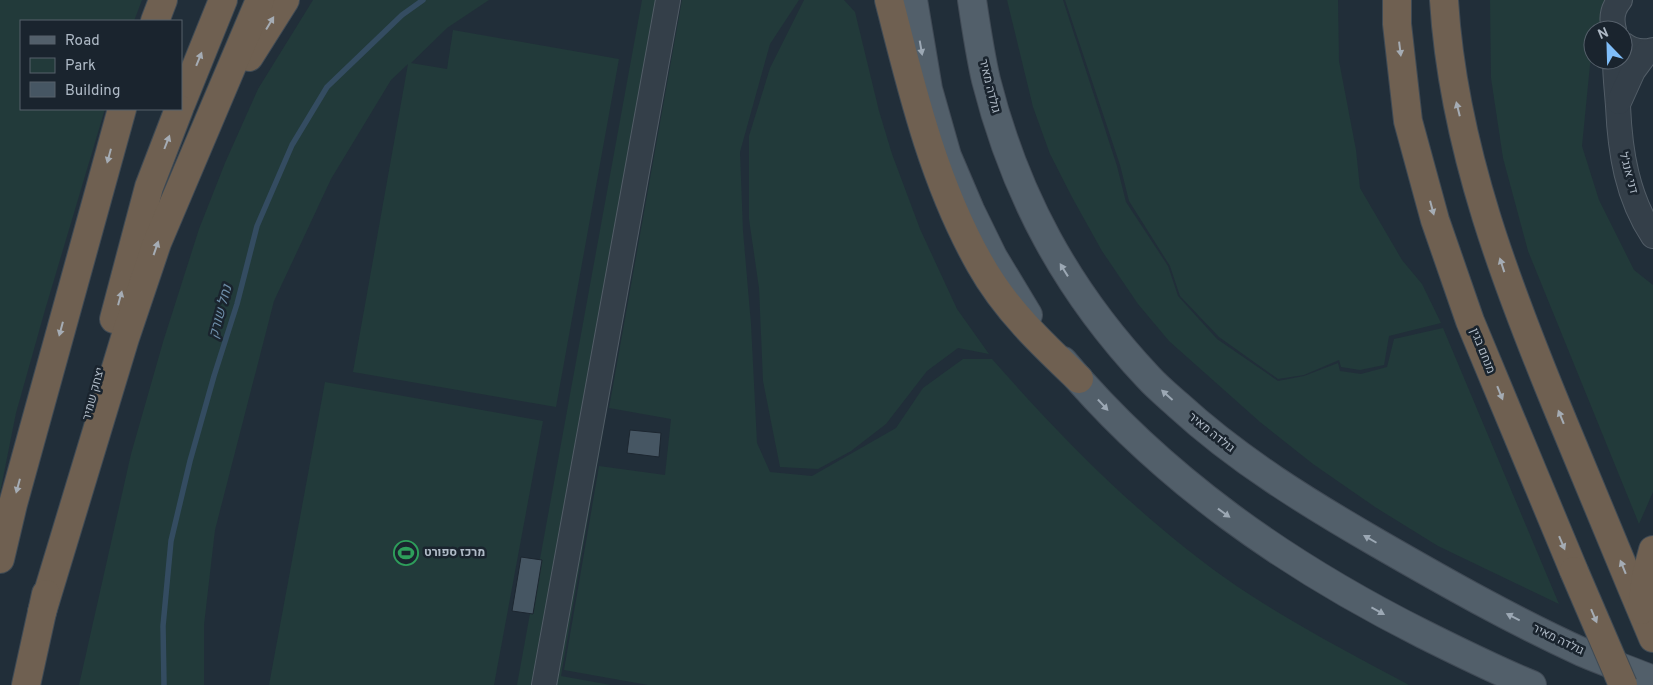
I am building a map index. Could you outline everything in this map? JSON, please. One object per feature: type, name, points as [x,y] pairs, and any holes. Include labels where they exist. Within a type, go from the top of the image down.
[{"type":"highway","points":[[155,20],[164,0]]},
{"type":"highway","points":[[182,102],[223,0]]},
{"type":"highway","points":[[42,612],[125,338],[157,243],[260,0]]},
{"type":"highway","points":[[193,157],[234,83],[285,0]]},
{"type":"highway","points":[[890,0],[908,76],[929,146],[956,216],[981,266],[1005,301],[1032,334],[1079,379]]},
{"type":"highway","name":"מנחם בגין","points":[[1397,0],[1397,24],[1408,121],[1435,220],[1470,321],[1623,685]]},
{"type":"highway","points":[[1444,0],[1455,98],[1477,184],[1503,268],[1530,342],[1653,638]]},
{"type":"highway","points":[[0,559],[13,504],[122,110]]},
{"type":"highway","name":"יצחק שמיר","points":[[26,685],[77,460],[147,197],[180,110]]},
{"type":"highway","points":[[1642,612],[1646,576],[1653,550]]},
{"type":"main road","points":[[913,0],[931,98],[947,156],[970,210],[993,257],[1023,308],[1047,341],[1110,414],[1159,460],[1210,503],[1270,547],[1395,620],[1532,685]]},
{"type":"main road","name":"גולדה מאיר","points":[[972,0],[986,80],[996,116],[1020,183],[1041,230],[1084,300],[1114,339],[1149,379],[1193,419],[1237,453],[1317,509],[1426,571],[1516,619],[1582,652],[1653,680]]},
{"type":"street","points":[[544,685],[668,0]]},
{"type":"street","points":[[1612,20],[1613,11],[1620,0]]},
{"type":"street","points":[[1633,49],[1638,51],[1650,51]]},
{"type":"street","name":"דני אנג'ל","points":[[1618,106],[1625,86],[1650,51]]},
{"type":"street","name":"דני אנג'ל","points":[[1616,70],[1622,158],[1632,195],[1653,236]]},
{"type":"green space","points":[[0,0],[142,0],[134,20],[20,20],[20,110],[105,110],[16,413],[0,493]]},
{"type":"green space","points":[[313,0],[489,0],[447,28],[411,63],[447,69],[453,30],[619,59],[556,407],[353,372],[408,64],[391,80],[331,179],[274,301],[215,530],[204,625],[204,685],[79,685],[131,454],[163,342],[199,229],[225,163],[258,89]]},
{"type":"green space","points":[[642,0],[677,0],[561,676],[611,685],[517,685]]},
{"type":"green space","points":[[682,0],[799,0],[770,44],[740,152],[743,231],[751,324],[757,443],[770,472],[812,476],[896,428],[923,388],[963,359],[992,359],[1049,421],[1108,480],[1139,509],[1204,562],[1280,614],[1409,685],[648,685],[564,670],[599,466],[665,475],[671,419],[609,408]]},
{"type":"green space","points":[[804,0],[844,0],[855,12],[879,111],[892,154],[920,229],[957,309],[989,354],[958,348],[927,371],[886,424],[851,451],[818,469],[780,467],[763,381],[759,288],[749,219],[749,136],[770,68]]},
{"type":"green space","points":[[1007,0],[1063,0],[1117,166],[1126,202],[1168,266],[1178,296],[1217,339],[1278,381],[1304,376],[1338,363],[1340,371],[1361,374],[1387,367],[1394,339],[1443,328],[1559,604],[1438,546],[1375,507],[1313,464],[1260,422],[1169,341],[1138,304],[1102,251],[1050,154],[1033,107]]},
{"type":"green space","points":[[1065,0],[1338,0],[1339,61],[1356,150],[1360,188],[1402,260],[1422,284],[1441,323],[1389,336],[1384,365],[1360,370],[1341,367],[1339,360],[1304,375],[1278,379],[1219,337],[1180,296],[1170,266],[1129,201],[1120,165]]},
{"type":"green space","points":[[1490,0],[1608,0],[1603,20],[1583,20],[1583,70],[1590,70],[1582,146],[1599,200],[1634,270],[1653,285],[1653,492],[1639,524],[1528,251],[1503,158],[1491,78]]},
{"type":"green space","name":"מרכז ספורט","points":[[325,382],[543,421],[494,685],[269,685]]},
{"type":"building","points":[[630,430],[661,433],[659,457],[627,453]]},
{"type":"building","points":[[521,557],[542,560],[533,614],[512,611]]},
{"type":"waterway","name":"נחל שורק","points":[[164,685],[163,626],[171,541],[190,461],[237,304],[257,226],[292,145],[327,87],[402,15],[423,0]]},
{"type":"place","name":"מרכז ספורט","points":[[406,553]]}]
